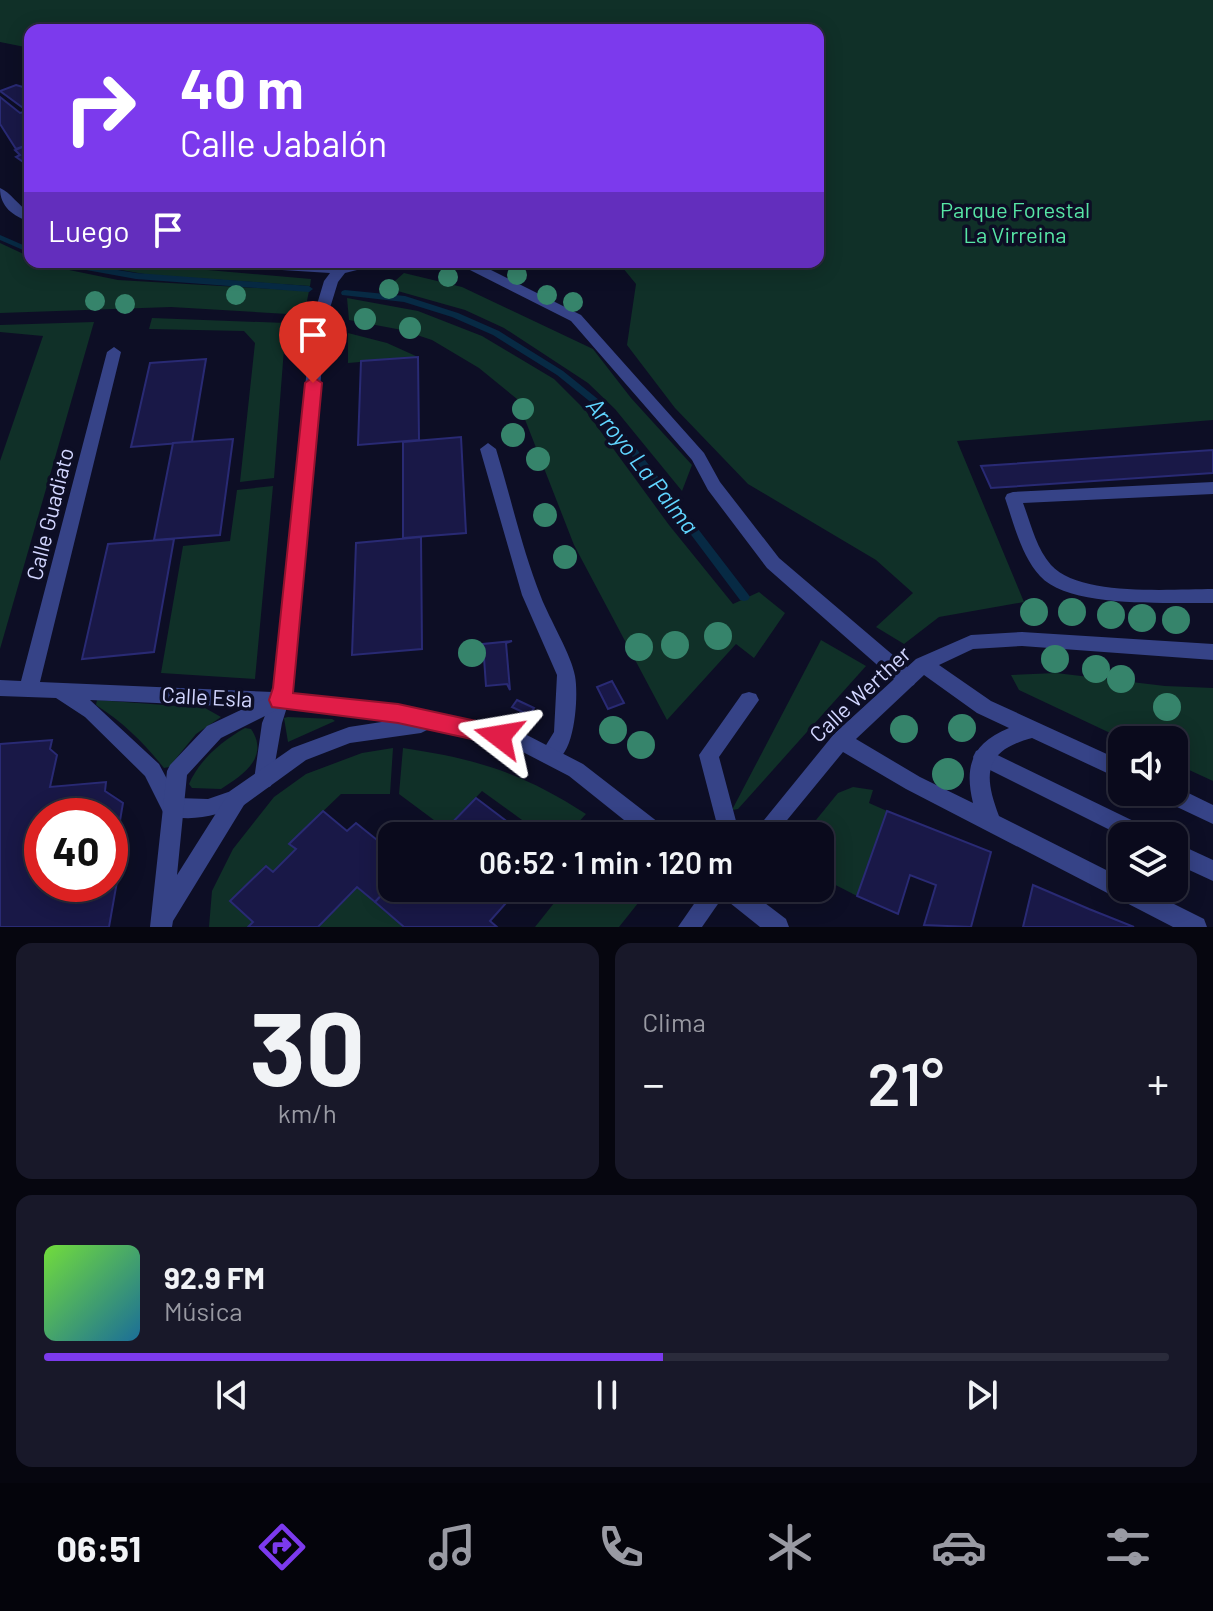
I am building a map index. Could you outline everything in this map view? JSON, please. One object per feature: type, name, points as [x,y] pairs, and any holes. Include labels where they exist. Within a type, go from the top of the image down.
[{"type":"street","points":[[0,192],[13,208],[24,214]]},
{"type":"street","points":[[264,780],[272,723],[285,673],[319,321],[331,281],[342,268]]},
{"type":"street","points":[[472,268],[576,318],[698,457],[714,486],[773,563],[907,679]]},
{"type":"street","name":"Calle Guadiato","points":[[29,687],[114,352]]},
{"type":"street","points":[[488,449],[531,595],[566,675],[564,734],[550,755]]},
{"type":"street","points":[[1213,488],[1013,498],[1037,558],[1055,580],[1105,593],[1213,596]]},
{"type":"street","name":"Calle Werther","points":[[773,822],[841,740],[923,664],[971,642],[1022,639],[1213,652]]},
{"type":"street","points":[[923,664],[984,707],[1108,765]]},
{"type":"street","name":"Calle Esla","points":[[0,688],[279,700],[398,714],[451,724],[523,742],[550,755],[576,770],[642,822]]},
{"type":"street","name":"Calle Esla","points":[[58,691],[92,711],[152,770],[171,807],[208,808],[237,798],[299,754],[349,735],[394,727],[451,724]]},
{"type":"street","points":[[161,923],[177,771],[214,732],[279,700]]},
{"type":"street","points":[[726,822],[709,755],[749,700]]},
{"type":"street","points":[[990,820],[977,779],[983,757],[989,747],[1000,739],[1031,730]]},
{"type":"street","points":[[841,740],[913,783],[1196,927]]},
{"type":"street","points":[[983,757],[1115,822]]},
{"type":"street","points":[[161,923],[237,798]]},
{"type":"street","points":[[1188,803],[1213,815]]},
{"type":"street","points":[[1188,859],[1213,871]]},
{"type":"street","points":[[689,927],[708,902]]},
{"type":"street","points":[[746,902],[778,927]]},
{"type":"green space","name":"Parque Forestal La Virreina","points":[[0,0],[1213,0],[1213,420],[957,441],[1024,602],[939,617],[904,644],[876,627],[913,593],[876,560],[748,484],[675,408],[627,345],[636,284],[623,268],[824,268],[824,24],[24,24],[24,47],[0,42]]},
{"type":"green space","points":[[0,243],[24,254],[24,268],[59,268],[118,280],[309,291],[304,315],[171,307],[0,313]]},
{"type":"green space","points":[[110,268],[185,268],[311,279],[310,286],[150,275]]},
{"type":"green space","points":[[404,273],[462,287],[593,349],[631,398],[692,465],[682,491],[615,409],[588,383],[504,328],[465,310],[387,288]]},
{"type":"green space","points":[[347,298],[418,311],[482,336],[554,379],[585,410],[669,525],[733,604],[759,592],[785,613],[754,658],[736,644],[667,720],[574,545],[517,399],[479,368],[432,340],[402,330],[349,320]]},
{"type":"green space","points":[[152,318],[286,323],[274,478],[240,482],[255,343],[244,331],[149,329]]},
{"type":"green space","points":[[94,322],[0,649],[0,461],[43,336],[0,332],[0,325]]},
{"type":"green space","points":[[348,333],[387,343],[418,357],[348,363]]},
{"type":"green space","points":[[273,486],[255,679],[161,673],[183,546],[230,541],[237,490]]},
{"type":"green space","points":[[821,640],[866,666],[738,809],[732,810]]},
{"type":"green space","points":[[1056,673],[1165,686],[1213,688],[1213,781],[1188,769],[1188,726],[1108,726],[1108,732],[1019,690],[1011,675]]},
{"type":"green space","points":[[97,700],[205,708],[221,717],[196,734],[169,767],[164,768],[133,734],[96,705]]},
{"type":"green space","points":[[284,718],[335,721],[288,742]]},
{"type":"green space","points":[[245,728],[251,729],[257,748],[256,757],[245,771],[221,789],[192,788],[189,784],[205,759]]},
{"type":"green space","points":[[393,748],[390,794],[341,794],[290,843],[296,849],[273,872],[266,866],[230,900],[253,922],[248,927],[209,927],[212,891],[233,849],[274,797],[306,774],[362,753]]},
{"type":"green space","points":[[403,748],[454,757],[499,770],[541,788],[586,814],[579,822],[525,822],[482,791],[453,822],[437,822],[399,794]]},
{"type":"green space","points":[[853,787],[873,790],[869,803],[887,811],[857,896],[834,884],[834,822],[814,822],[838,793]]},
{"type":"green space","points":[[357,887],[404,927],[318,927]]},
{"type":"green space","points":[[555,902],[639,902],[619,927],[535,927]]},
{"type":"building","points":[[16,85],[24,87],[24,109],[0,91]]},
{"type":"building","points":[[0,97],[20,113],[24,112],[24,146],[16,149],[0,124]]},
{"type":"building","points":[[24,146],[24,163],[16,157],[20,155],[15,150]]},
{"type":"building","points":[[418,357],[419,440],[358,445],[361,361]]},
{"type":"building","points":[[206,359],[192,442],[131,447],[150,363]]},
{"type":"building","points":[[461,437],[466,533],[403,538],[403,442]]},
{"type":"building","points":[[233,439],[220,535],[154,540],[173,443]]},
{"type":"building","points":[[1213,450],[1213,473],[991,488],[981,466]]},
{"type":"building","points":[[421,537],[422,649],[352,655],[356,543]]},
{"type":"building","points":[[174,539],[154,652],[82,659],[108,544]]},
{"type":"building","points":[[512,641],[506,643],[510,690],[507,684],[486,686],[483,644]]},
{"type":"building","points":[[612,681],[624,703],[608,709],[597,687]]},
{"type":"building","points":[[517,700],[534,708],[529,715],[512,707]]},
{"type":"building","points":[[52,740],[50,749],[57,755],[50,787],[106,782],[105,791],[116,798],[24,798],[24,902],[113,902],[109,927],[0,927],[0,744]]},
{"type":"building","points":[[476,798],[508,822],[453,822]]},
{"type":"building","points":[[323,811],[347,831],[356,823],[378,841],[378,899],[375,902],[357,887],[318,927],[248,927],[253,922],[230,901],[266,866],[273,872],[296,849],[289,844]]},
{"type":"building","points":[[887,811],[991,852],[971,927],[924,925],[936,885],[910,875],[898,914],[857,896]]},
{"type":"building","points":[[1033,885],[1089,909],[1134,927],[1023,927]]},
{"type":"building","points":[[378,899],[378,902],[507,902],[490,921],[497,927],[404,927],[375,902]]},
{"type":"waterway","name":"Arroyo La Palma","points":[[0,237],[24,248]]},
{"type":"waterway","name":"Arroyo La Palma","points":[[89,268],[136,276],[309,289]]},
{"type":"waterway","name":"Arroyo La Palma","points":[[345,293],[405,299],[455,315],[496,333],[560,373],[596,402],[744,597]]},
{"type":"route","points":[[313,383],[284,688],[279,700],[398,714],[499,736]]}]
